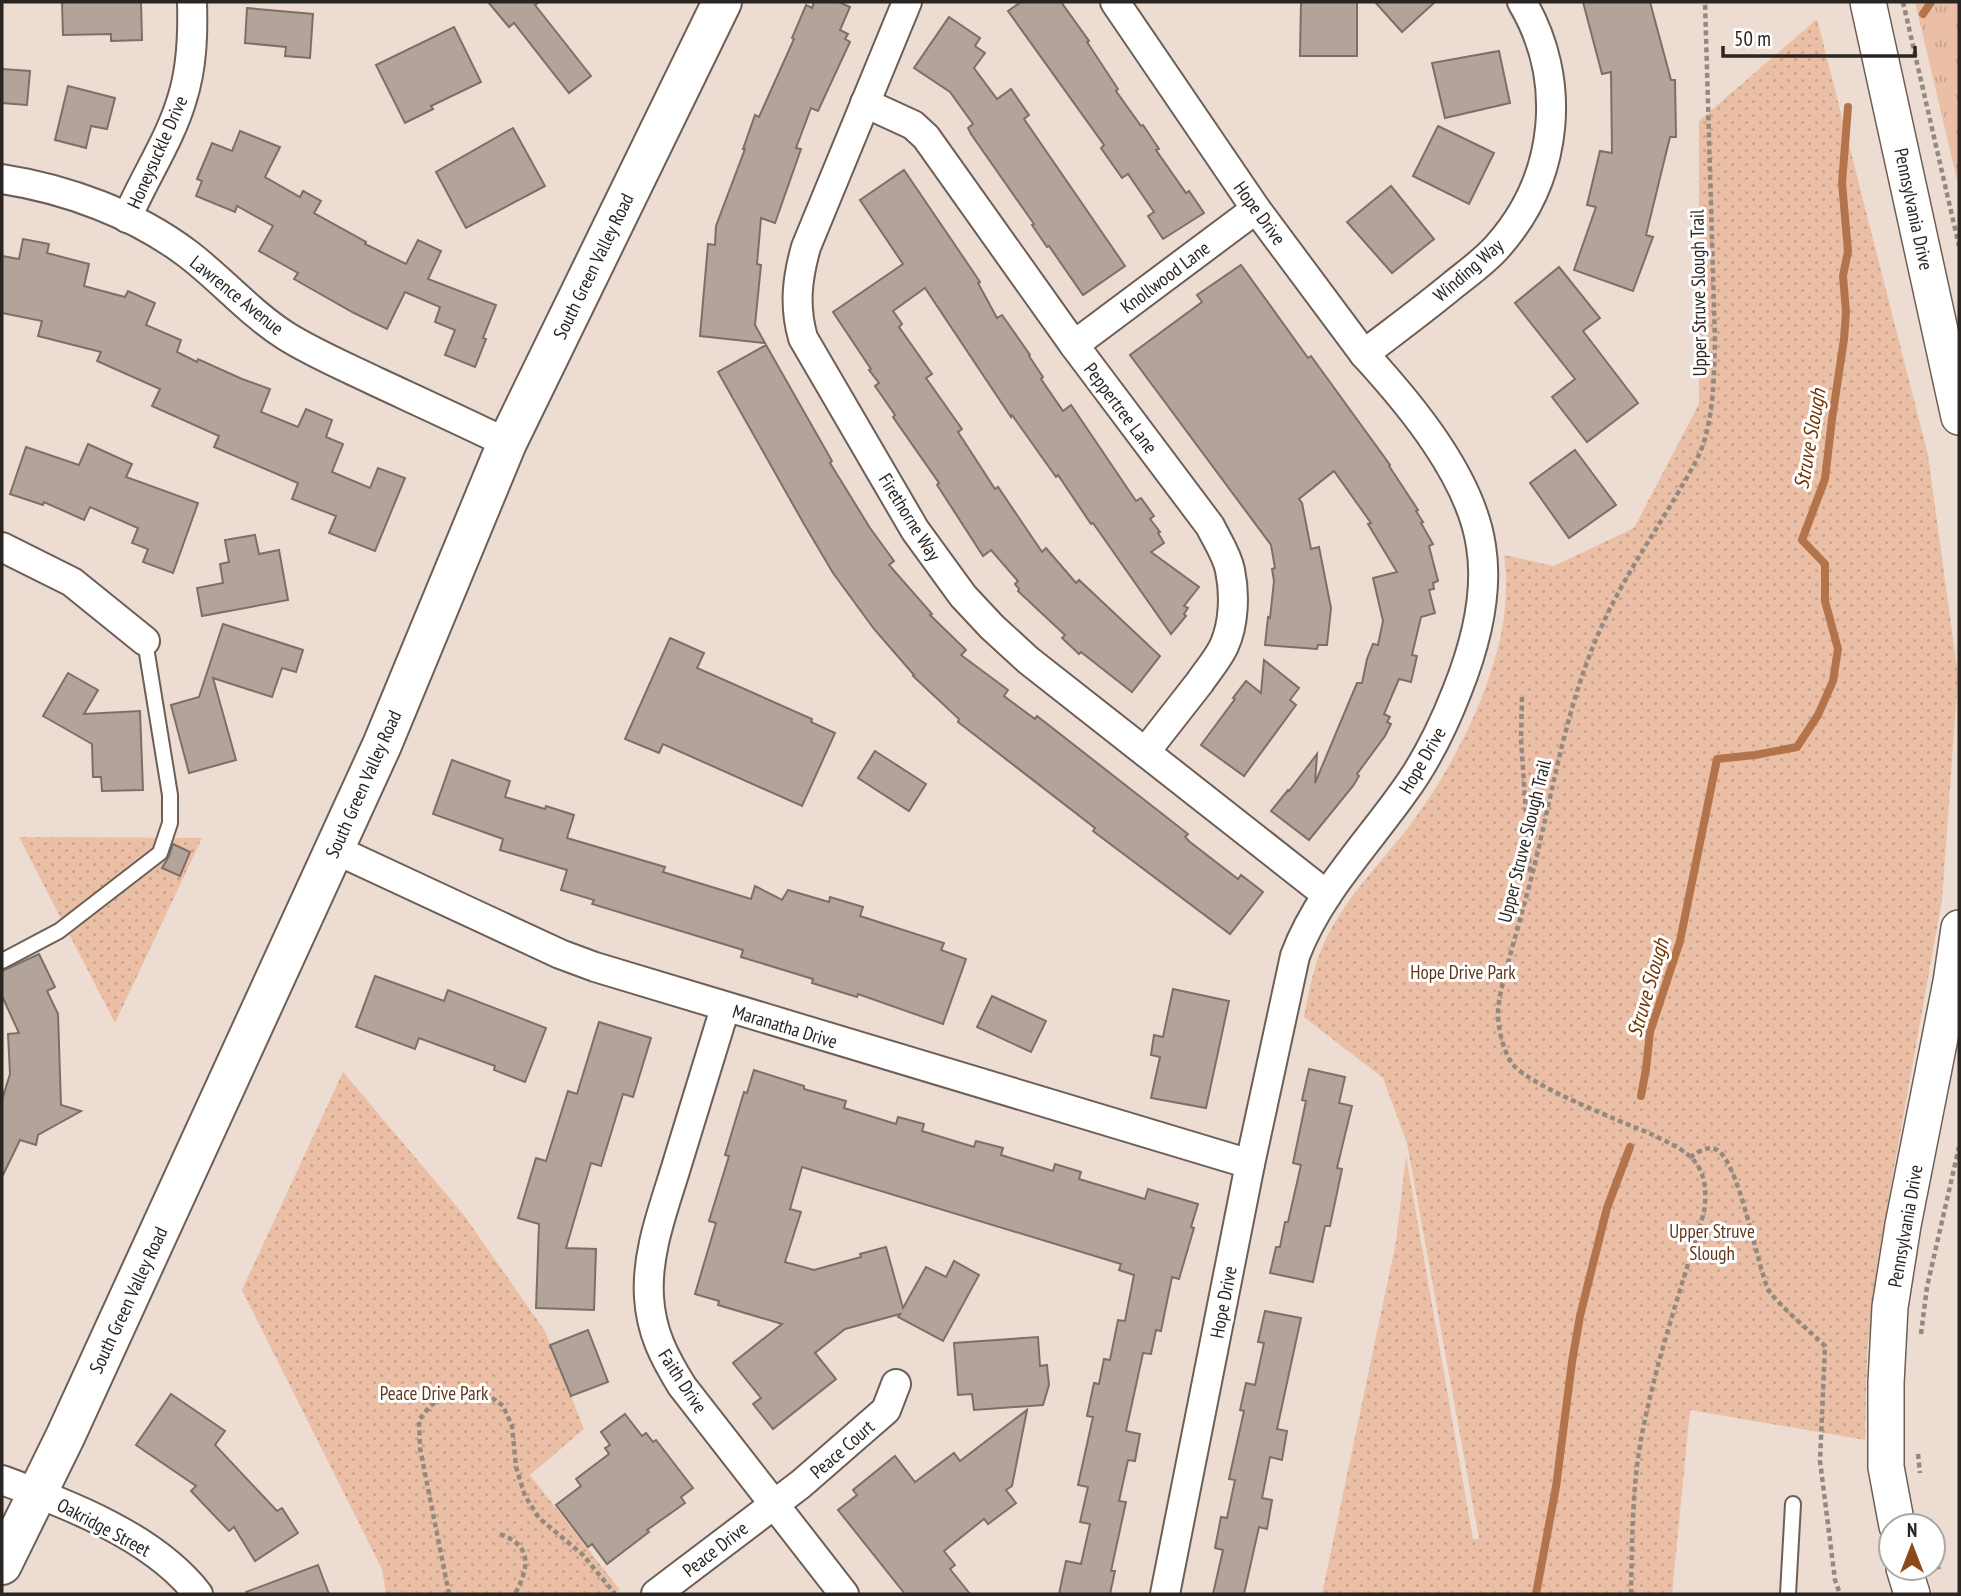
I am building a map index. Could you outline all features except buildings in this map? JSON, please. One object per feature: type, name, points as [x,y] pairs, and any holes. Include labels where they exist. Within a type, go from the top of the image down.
[{"type":"main road","name":"South Green Valley Road","points":[[2,1566],[19,1486],[65,1437],[382,745],[507,443],[722,2]]},
{"type":"street","name":"Honeysuckle Drive","points":[[127,218],[181,103],[192,51],[192,2]]},
{"type":"street","name":"Firethorne Way","points":[[908,2],[802,259],[797,306],[803,338],[915,530],[963,596],[992,627],[1028,660],[1327,895]]},
{"type":"street","name":"Hope Drive","points":[[1115,2],[1256,209],[1364,354],[1384,375],[1428,433],[1452,470],[1477,528],[1481,546],[1482,582],[1478,625],[1463,677],[1438,733],[1412,782],[1309,923],[1295,956],[1250,1164],[1165,1594]]},
{"type":"street","name":"Winding Way","points":[[1364,354],[1481,262],[1511,231],[1526,207],[1544,162],[1552,110],[1546,59],[1532,20],[1521,2]]},
{"type":"street","name":"Pennsylvania Drive","points":[[1868,2],[1959,417]]},
{"type":"street","name":"Peppertree Lane","points":[[865,103],[913,125],[926,137],[1223,549],[1230,570],[1232,608],[1229,631],[1223,648],[1146,751]]},
{"type":"street","name":"Lawrence Avenue","points":[[2,179],[49,189],[127,218],[187,254],[259,317],[286,336],[320,355],[507,443]]},
{"type":"street","name":"Knollwood Lane","points":[[1074,345],[1256,209]]},
{"type":"street","points":[[2,547],[72,582],[145,641]]},
{"type":"street","name":"Maranatha Drive","points":[[334,849],[560,954],[595,967],[1250,1164]]},
{"type":"street","name":"Pennsylvania Drive","points":[[1894,1512],[1886,1467],[1890,1307],[1959,928]]},
{"type":"street","name":"Faith Drive","points":[[725,1008],[658,1227],[649,1297],[656,1340],[682,1386],[844,1594]]},
{"type":"street","name":"Peace Court","points":[[774,1503],[801,1484],[887,1410],[896,1384]]},
{"type":"street","name":"Oakridge Street","points":[[19,1486],[107,1525],[138,1542],[168,1562],[198,1594]]},
{"type":"street","name":"Peace Drive","points":[[656,1594],[774,1503]]},
{"type":"lane","points":[[2,961],[59,931],[160,853],[170,823],[170,795],[145,641]]},
{"type":"lane","points":[[1788,1594],[1793,1504]]},
{"type":"path","name":"Upper Struve Slough Trail","points":[[1690,1157],[1669,1143],[1521,1073],[1512,1063],[1501,1038],[1498,1012],[1504,977],[1531,881],[1554,774],[1579,685],[1593,646],[1625,581],[1697,459],[1708,421],[1714,376],[1715,340],[1705,2]]},
{"type":"path","points":[[1903,2],[1959,246]]},
{"type":"path","points":[[1522,697],[1522,762],[1531,881]]},
{"type":"path","points":[[1921,1335],[1927,1287],[1959,1147]]},
{"type":"path","points":[[1631,1594],[1633,1510],[1640,1444],[1670,1324],[1704,1212],[1704,1183],[1697,1165],[1690,1157],[1708,1149],[1722,1152],[1730,1164],[1769,1291],[1825,1346],[1820,1461],[1835,1580],[1840,1594]]},
{"type":"path","points":[[449,1594],[420,1448],[419,1420],[430,1406],[455,1390],[483,1391],[503,1406],[512,1426],[516,1468],[525,1496],[539,1518],[583,1555],[615,1594]]},
{"type":"path","points":[[1917,1444],[1922,1485]]},
{"type":"path","points":[[500,1534],[513,1539],[523,1553],[527,1567],[524,1579],[515,1594]]},
{"type":"green space","points":[[1915,2],[1959,2],[1959,188]]},
{"type":"green space","name":"Upper Struve Slough","points":[[1817,19],[1928,455],[1958,676],[1942,900],[1878,1258],[1867,1352],[1865,1440],[1690,1410],[1672,1594],[1322,1594],[1396,1242],[1406,1156],[1473,1539],[1479,1539],[1407,1143],[1383,1078],[1304,1017],[1321,950],[1338,917],[1360,886],[1424,806],[1470,724],[1483,695],[1501,636],[1506,595],[1504,555],[1554,566],[1634,528],[1699,404],[1699,121]]},
{"type":"green space","points":[[19,837],[202,838],[115,1023]]},
{"type":"green space","name":"Peace Drive Park","points":[[343,1072],[463,1214],[545,1331],[584,1429],[530,1475],[620,1590],[614,1594],[386,1594],[382,1569],[242,1290]]},
{"type":"waterway","name":"Struve Slough","points":[[1923,14],[1931,2]]},
{"type":"waterway","name":"Struve Slough","points":[[1641,1096],[1650,1032],[1680,941],[1717,759],[1797,747],[1818,715],[1833,681],[1838,649],[1825,601],[1825,564],[1802,540],[1825,479],[1844,339],[1846,312],[1843,276],[1848,251],[1842,183],[1848,107]]},
{"type":"waterway","name":"Struve Slough","points":[[1536,1594],[1556,1487],[1580,1316],[1607,1208],[1630,1147]]},
{"type":"park label","name":"Hope Drive Park","points":[[1463,972]]}]
